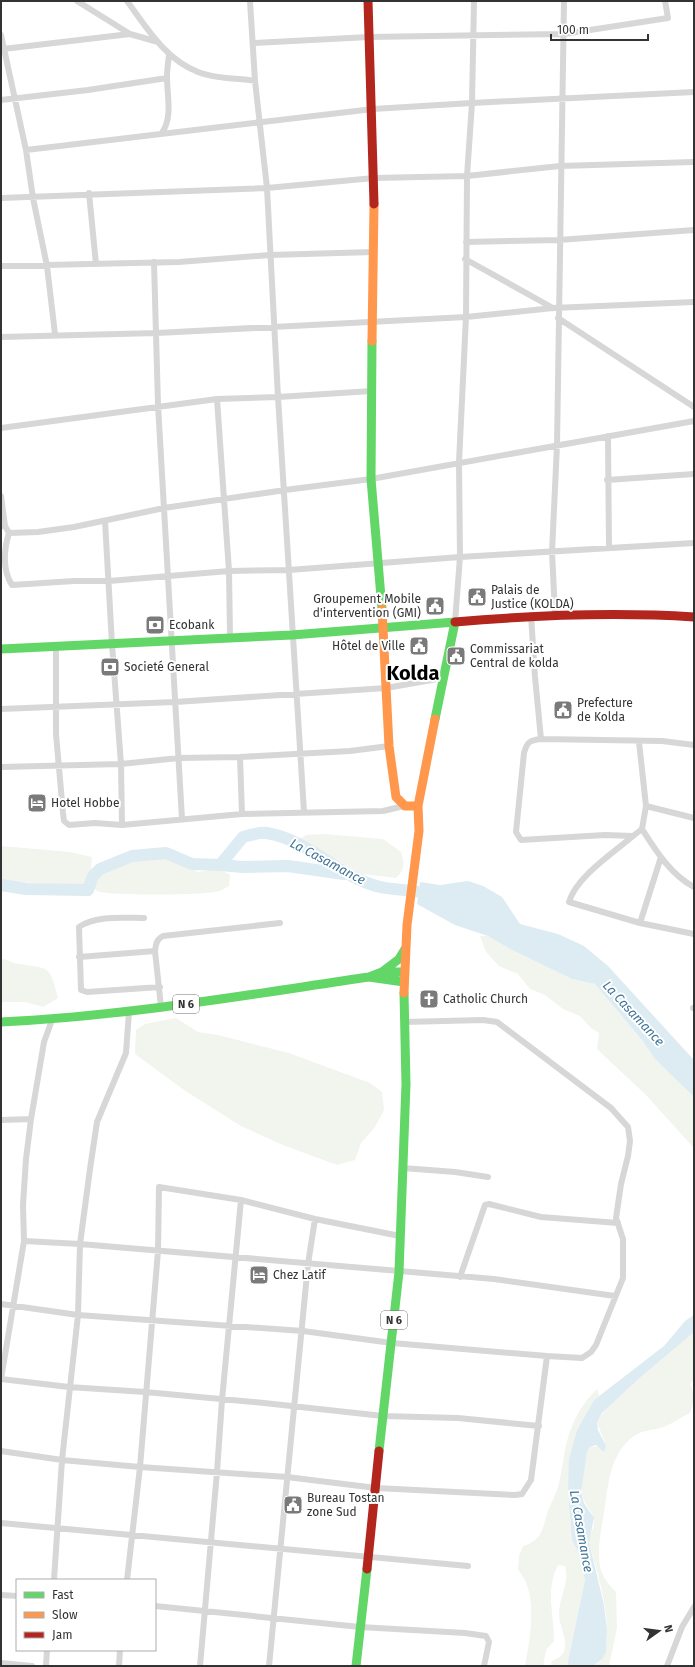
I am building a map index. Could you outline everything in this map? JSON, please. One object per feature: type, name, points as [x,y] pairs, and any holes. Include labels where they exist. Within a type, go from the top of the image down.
[{"type":"main road","points":[[368,1],[373,109],[374,178],[371,321],[371,479],[377,564],[384,626],[389,746],[396,798],[399,803],[404,806],[418,806]]},
{"type":"main road","points":[[1,648],[112,644],[230,636],[293,634],[532,615],[620,613],[694,617]]},
{"type":"main road","points":[[404,972],[407,925],[419,831],[418,806],[455,622]]},
{"type":"main road","points":[[382,972],[399,959],[405,949]]},
{"type":"main road","name":"N 6","points":[[1,1022],[52,1020],[129,1012],[369,977],[382,972],[404,972],[406,1084],[399,1272],[356,1666]]},
{"type":"main road","name":"N 6","points":[[369,977],[404,982]]},
{"type":"street","points":[[77,1],[130,34],[158,42]]},
{"type":"street","points":[[128,1],[169,55],[197,72],[213,76],[255,81]]},
{"type":"street","points":[[250,1],[255,81],[261,122],[267,188],[278,397],[304,812]]},
{"type":"street","points":[[455,622],[460,557],[459,462],[466,317],[465,259],[467,176],[472,103],[474,1]]},
{"type":"street","points":[[555,614],[552,552],[557,444],[558,318],[556,308],[560,240],[560,166],[563,99],[564,1]]},
{"type":"street","points":[[253,43],[370,36],[564,34],[668,18],[665,1]]},
{"type":"street","points":[[3,48],[130,34]]},
{"type":"street","points":[[1,35],[26,150],[33,198],[47,266],[55,334]]},
{"type":"street","points":[[162,133],[167,124],[169,108],[167,78],[169,55]]},
{"type":"street","points":[[1,100],[167,78]]},
{"type":"street","points":[[26,150],[373,109],[694,92]]},
{"type":"street","points":[[1,198],[33,198],[89,193],[267,188],[374,178],[467,176],[560,166],[694,162]]},
{"type":"street","points":[[89,193],[96,264]]},
{"type":"street","points":[[466,242],[560,240],[694,230]]},
{"type":"street","points":[[1,266],[179,262],[270,255],[373,252]]},
{"type":"street","points":[[465,259],[556,308]]},
{"type":"street","points":[[154,262],[158,405],[173,640],[182,819]]},
{"type":"street","points":[[1,336],[157,333],[466,317],[556,308],[694,302]]},
{"type":"street","points":[[558,318],[694,407]]},
{"type":"street","points":[[1,428],[158,405],[217,399],[372,391]]},
{"type":"street","points":[[217,399],[229,571],[230,636]]},
{"type":"street","points":[[1,496],[3,526],[9,532],[38,532],[106,521],[164,508],[371,479],[557,444],[694,421]]},
{"type":"street","points":[[608,436],[607,480],[609,548]]},
{"type":"street","points":[[607,480],[694,474]]},
{"type":"street","points":[[106,521],[112,644],[121,764],[122,825]]},
{"type":"street","points":[[9,532],[5,546],[6,568],[8,578],[12,585],[74,580],[109,581],[229,571],[289,570],[460,557],[694,543]]},
{"type":"street","points":[[532,615],[535,677],[541,739]]},
{"type":"street","points":[[56,646],[56,706],[60,766],[64,821],[69,825],[95,823],[122,825],[242,814],[383,811],[404,806]]},
{"type":"street","points":[[1,709],[175,702],[386,688],[443,678]]},
{"type":"street","points":[[633,836],[605,835],[521,840],[516,832],[526,744],[531,740],[541,739],[639,742],[662,741],[694,745]]},
{"type":"street","points":[[639,742],[646,806],[642,829],[581,881],[572,892],[569,902],[640,923],[694,934]]},
{"type":"street","points":[[1,768],[121,764],[179,758],[240,757],[350,751],[389,746]]},
{"type":"street","points":[[240,757],[242,814]]},
{"type":"street","points":[[646,806],[694,818]]},
{"type":"street","points":[[642,829],[661,858],[676,874],[694,887]]},
{"type":"street","points":[[640,923],[661,858]]},
{"type":"street","points":[[144,918],[116,918],[86,922],[79,927],[79,957],[82,990],[83,992],[160,987]]},
{"type":"street","points":[[161,1007],[155,951],[156,942],[163,936],[280,922]]},
{"type":"street","points":[[79,957],[155,951]]},
{"type":"street","points":[[54,1579],[62,1460],[78,1315],[80,1244],[97,1122],[126,1053],[129,1012]]},
{"type":"street","points":[[52,1020],[44,1042],[31,1119],[25,1166],[23,1205],[24,1241],[12,1305],[1,1379],[69,1387],[146,1392],[383,1416],[458,1418],[539,1426]]},
{"type":"street","points":[[1,1304],[78,1315],[152,1319],[303,1331],[392,1343],[547,1356],[582,1358],[591,1352],[596,1345],[623,1278],[623,1239],[616,1218],[630,1141],[628,1127],[611,1108],[497,1022],[483,1020],[404,1022]]},
{"type":"street","points":[[1,1120],[31,1119]]},
{"type":"street","points":[[403,1168],[455,1172],[488,1177]]},
{"type":"street","points":[[127,1579],[140,1467],[158,1251],[159,1187],[241,1200],[315,1219],[400,1236]]},
{"type":"street","points":[[200,1666],[222,1400],[230,1326],[234,1258],[241,1200]]},
{"type":"street","points":[[460,1276],[485,1205],[489,1204],[508,1208],[541,1217],[618,1223]]},
{"type":"street","points":[[269,1666],[287,1478],[296,1407],[308,1264],[315,1219]]},
{"type":"street","points":[[24,1241],[80,1244],[494,1279],[616,1296]]},
{"type":"street","points":[[1,1451],[62,1460],[287,1478],[376,1488],[515,1495],[522,1494],[531,1480],[547,1356]]},
{"type":"street","points":[[1,1524],[468,1566]]},
{"type":"street","points":[[1,1595],[16,1596]]},
{"type":"street","points":[[156,1606],[360,1627],[465,1633],[486,1636],[489,1642],[484,1666]]},
{"type":"street","points":[[667,1666],[682,1627],[694,1607]]},
{"type":"street","points":[[46,1666],[48,1651]]},
{"type":"street","points":[[119,1666],[120,1651]]},
{"type":"street","points":[[1,1663],[32,1666]]},
{"type":"shaded area","points":[[323,834],[383,839],[401,852],[404,863],[403,869],[396,878],[362,874],[300,839],[306,835]]},
{"type":"shaded area","points":[[1,846],[70,852],[92,857],[90,880],[85,886],[1,881]]},
{"type":"shaded area","points":[[169,858],[198,872],[219,869],[230,875],[229,886],[219,891],[206,893],[117,894],[97,891],[90,884],[98,876],[131,860]]},
{"type":"shaded area","points":[[480,936],[488,936],[510,949],[572,979],[595,984],[642,1040],[655,1059],[694,1097],[694,1148],[646,1095],[597,1049],[599,1033],[591,1028],[580,1016],[563,1009],[545,995],[530,989],[518,974],[499,966],[486,952]]},
{"type":"shaded area","points":[[1,959],[47,970],[53,979],[58,998],[43,1007],[25,1002],[1,1002]]},
{"type":"shaded area","points":[[176,1018],[198,1032],[218,1035],[289,1053],[370,1083],[382,1092],[384,1110],[375,1127],[361,1143],[355,1160],[337,1165],[283,1145],[241,1126],[184,1090],[135,1054],[136,1030],[145,1024]]},
{"type":"shaded area","points":[[694,1332],[694,1379],[690,1384],[693,1391],[693,1398],[690,1413],[668,1425],[641,1432],[630,1439],[618,1455],[611,1473],[600,1539],[599,1559],[604,1577],[616,1592],[617,1628],[609,1666],[593,1666],[602,1658],[606,1645],[607,1631],[604,1600],[589,1542],[594,1520],[584,1501],[582,1493],[582,1478],[587,1452],[590,1447],[606,1446],[597,1422],[615,1399],[641,1375]]},
{"type":"shaded area","points":[[597,1389],[599,1396],[594,1400],[577,1430],[568,1492],[572,1540],[578,1552],[585,1580],[567,1666],[551,1666],[552,1661],[562,1654],[565,1646],[560,1623],[559,1608],[565,1584],[566,1572],[565,1566],[558,1565],[554,1575],[551,1593],[554,1641],[546,1650],[543,1666],[525,1666],[531,1630],[531,1603],[529,1590],[525,1579],[518,1570],[519,1556],[523,1546],[538,1538],[542,1530],[548,1510],[558,1487],[570,1431],[580,1410]]},
{"type":"water","points":[[468,881],[483,886],[502,897],[520,924],[558,934],[584,946],[608,966],[693,1059],[694,1097],[655,1059],[642,1040],[595,984],[572,979],[510,949],[488,936],[455,925],[417,904],[420,882],[440,885]]},
{"type":"water","points":[[694,1315],[694,1332],[637,1380],[602,1413],[597,1422],[598,1430],[606,1446],[604,1452],[596,1445],[590,1447],[587,1452],[581,1492],[584,1503],[594,1518],[589,1542],[604,1605],[607,1630],[606,1652],[602,1659],[593,1666],[567,1666],[585,1580],[578,1552],[572,1540],[568,1492],[569,1459],[577,1430],[594,1400],[664,1346],[685,1321]]},
{"type":"waterway","name":"La Casamance","points":[[1,885],[26,889],[88,890],[93,876],[100,869],[132,856],[166,853],[192,864],[220,865],[243,837],[267,833],[297,843],[365,882],[380,887],[422,892],[435,896]]},
{"type":"waterway","points":[[220,865],[243,867],[288,866],[344,874]]},
{"type":"traffic: fast","points":[[372,341],[371,479],[382,609]]},
{"type":"traffic: fast","points":[[1,649],[292,635],[455,622],[435,719]]},
{"type":"traffic: fast","points":[[382,972],[399,959],[405,949]]},
{"type":"traffic: fast","points":[[1,1022],[139,1010],[369,977],[382,972],[404,972]]},
{"type":"traffic: fast","points":[[369,977],[404,982]]},
{"type":"traffic: fast","points":[[379,1451],[399,1272],[406,1084],[404,993]]},
{"type":"traffic: fast","points":[[356,1666],[367,1569]]},
{"type":"traffic: slow","points":[[372,341],[374,204]]},
{"type":"traffic: slow","points":[[382,609],[389,746],[396,797],[405,806],[418,806]]},
{"type":"traffic: slow","points":[[404,993],[407,925],[419,831],[418,806],[435,719]]},
{"type":"traffic: jam","points":[[368,1],[374,204]]},
{"type":"traffic: jam","points":[[455,622],[574,615],[664,615],[694,617]]},
{"type":"traffic: jam","points":[[367,1569],[379,1451]]},
{"type":"place","name":"Palais de Justice (KOLDA)","points":[[477,597]]},
{"type":"place","name":"Groupement Mobile d'intervention (GMI)","points":[[435,606]]},
{"type":"place","name":"Ecobank","points":[[155,625]]},
{"type":"place","name":"Hôtel de Ville","points":[[419,646]]},
{"type":"place","name":"Commissariat Central de kolda","points":[[456,656]]},
{"type":"place","name":"Societé General","points":[[110,667]]},
{"type":"place","name":"Prefecture de Kolda","points":[[563,710]]},
{"type":"place","name":"Hotel Hobbe","points":[[37,803]]},
{"type":"place","name":"Catholic Church","points":[[429,999]]},
{"type":"place","name":"Chez Latif","points":[[259,1275]]},
{"type":"place","name":"Bureau Tostan zone Sud","points":[[293,1505]]},
{"type":"district","name":"Kolda","points":[[413,673]]}]
